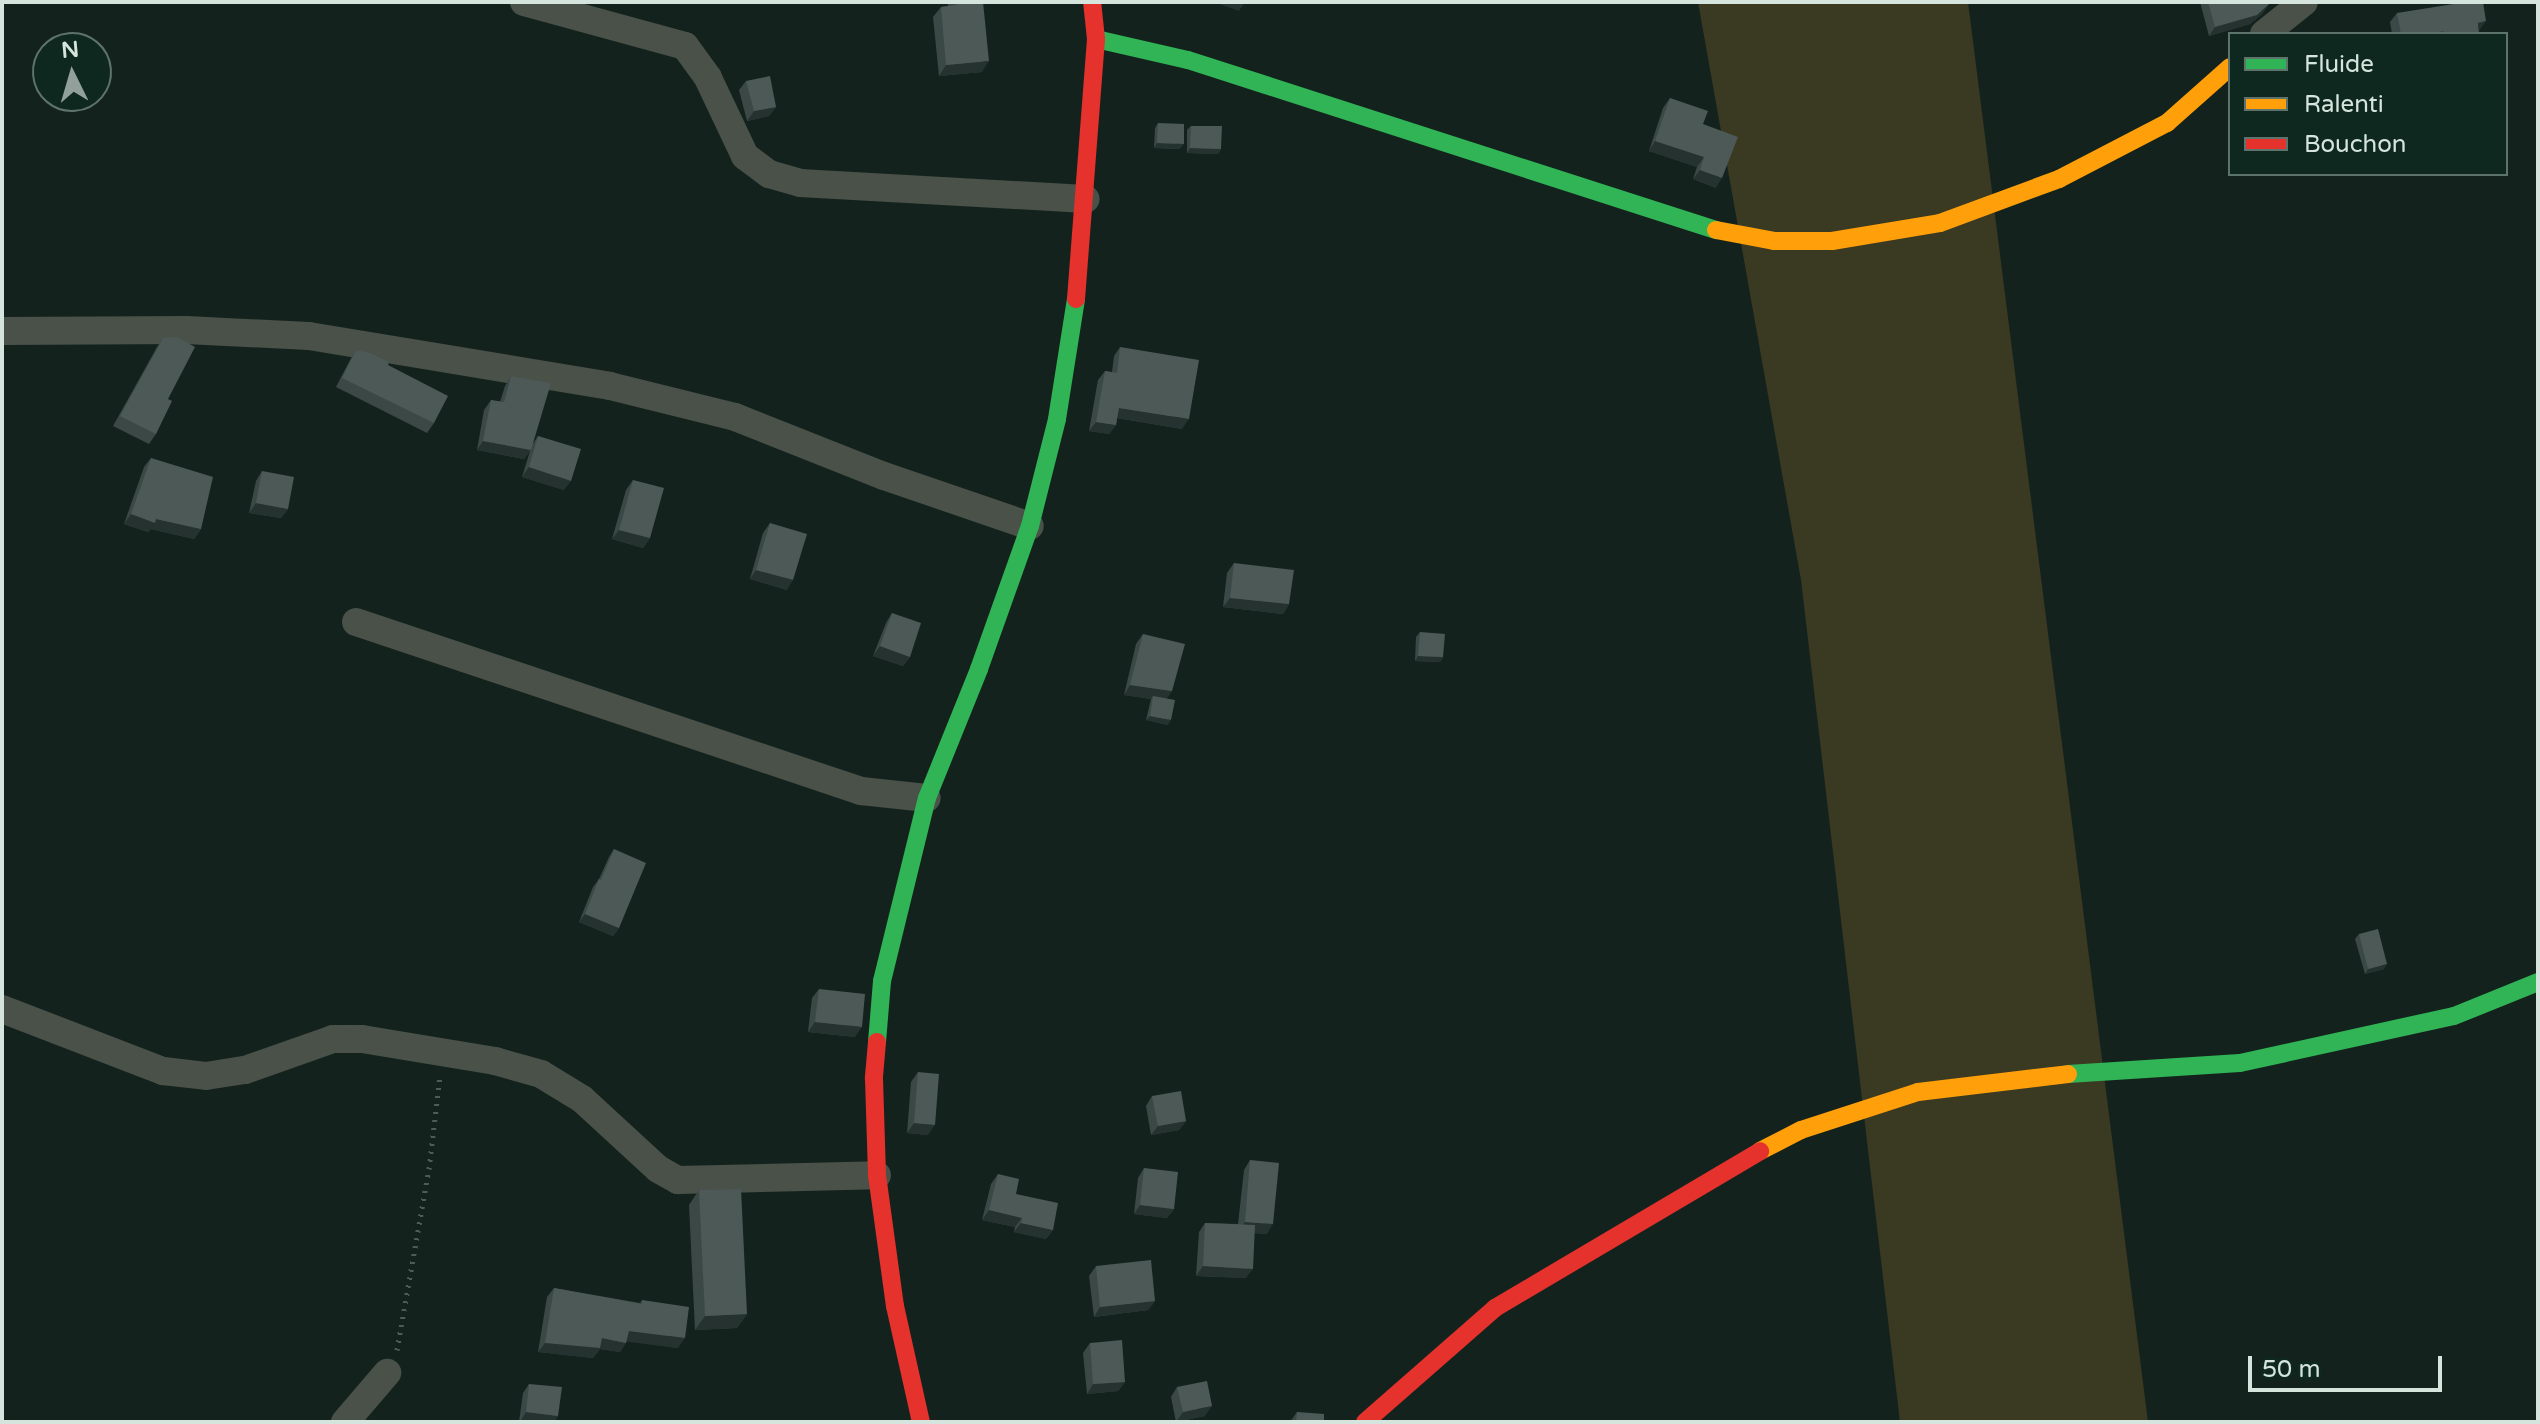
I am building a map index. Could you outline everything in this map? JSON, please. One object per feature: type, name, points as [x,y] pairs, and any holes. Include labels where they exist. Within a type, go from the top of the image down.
[{"type":"street","points":[[524,2],[685,46],[708,78],[745,156],[769,174],[800,183],[1086,199]]},
{"type":"street","points":[[921,1422],[895,1306],[877,1175],[874,1079],[882,981],[927,798],[979,669],[1030,526],[1057,419],[1076,300],[1086,199],[1096,39],[1092,2]]},
{"type":"street","points":[[2266,32],[2304,2]]},
{"type":"street","points":[[1096,39],[1188,60],[1720,231],[1774,241],[1832,241],[1940,223],[2059,179],[2167,123],[2228,69]]},
{"type":"street","points":[[2,331],[186,330],[309,336],[553,380],[610,386],[735,417],[884,476],[1030,526]]},
{"type":"street","points":[[356,622],[861,791],[927,798]]},
{"type":"street","points":[[1365,1422],[1495,1308],[1723,1170],[1801,1130],[1918,1092],[2040,1076],[2240,1063],[2454,1016],[2538,982]]},
{"type":"street","points":[[2,1009],[163,1071],[192,1074],[245,1070],[333,1039],[362,1039],[495,1061],[541,1074],[582,1099],[658,1169],[678,1180],[877,1175]]},
{"type":"street","points":[[345,1422],[387,1373]]},
{"type":"path","points":[[387,1373],[399,1345],[411,1284],[442,1054]]},
{"type":"shaded area","points":[[1698,2],[1968,2],[2148,1422],[1900,1422],[1801,580]]},
{"type":"building","points":[[956,2],[983,2],[989,61],[946,65],[941,7],[956,5]]},
{"type":"building","points":[[2208,2],[2269,4],[2257,15],[2215,27]]},
{"type":"building","points":[[2483,2],[2486,21],[2478,23],[2479,32],[2401,32],[2397,13]]},
{"type":"building","points":[[770,76],[776,107],[754,111],[746,81]]},
{"type":"building","points":[[1670,98],[1708,111],[1703,124],[1738,137],[1722,178],[1700,170],[1704,157],[1655,141]]},
{"type":"building","points":[[1158,123],[1184,124],[1184,144],[1157,143]]},
{"type":"building","points":[[1191,126],[1222,126],[1221,149],[1190,148]]},
{"type":"building","points":[[177,337],[195,347],[168,399],[172,401],[156,434],[120,416],[163,338]]},
{"type":"building","points":[[1120,347],[1199,360],[1189,419],[1119,408],[1116,425],[1096,422],[1105,371],[1117,373]]},
{"type":"building","points":[[356,350],[389,362],[388,365],[448,396],[434,423],[342,378]]},
{"type":"building","points":[[511,376],[551,383],[531,450],[483,441],[491,400],[504,402]]},
{"type":"building","points":[[538,436],[581,449],[571,481],[529,467]]},
{"type":"building","points":[[151,458],[213,477],[201,529],[156,519],[155,523],[131,514]]},
{"type":"building","points":[[262,471],[294,477],[288,509],[256,503]]},
{"type":"building","points":[[633,480],[664,488],[650,538],[619,530]]},
{"type":"building","points":[[770,523],[807,534],[793,580],[756,570]]},
{"type":"building","points":[[1234,563],[1294,570],[1289,604],[1230,598]]},
{"type":"building","points":[[892,613],[921,623],[910,657],[880,646]]},
{"type":"building","points":[[1420,632],[1445,634],[1443,657],[1418,656]]},
{"type":"building","points":[[1143,634],[1185,644],[1172,691],[1130,685]]},
{"type":"building","points":[[1153,696],[1175,700],[1171,720],[1150,716]]},
{"type":"building","points":[[614,849],[646,863],[619,928],[585,914]]},
{"type":"building","points":[[2378,929],[2387,964],[2368,969],[2359,934]]},
{"type":"building","points":[[819,989],[865,994],[862,1027],[815,1022]]},
{"type":"building","points":[[918,1072],[939,1074],[935,1125],[914,1123]]},
{"type":"building","points":[[1181,1091],[1186,1121],[1158,1126],[1152,1096]]},
{"type":"building","points":[[1250,1160],[1279,1163],[1273,1224],[1245,1222]]},
{"type":"building","points":[[1144,1168],[1178,1172],[1174,1209],[1140,1205]]},
{"type":"building","points":[[998,1174],[1019,1179],[1016,1194],[1058,1203],[1053,1230],[1021,1223],[1022,1218],[989,1210]]},
{"type":"building","points":[[741,1189],[747,1314],[705,1316],[699,1190]]},
{"type":"building","points":[[1205,1223],[1255,1225],[1253,1269],[1203,1266]]},
{"type":"building","points":[[1151,1260],[1155,1301],[1100,1307],[1096,1266]]},
{"type":"building","points":[[554,1288],[642,1304],[642,1300],[689,1307],[685,1338],[629,1331],[626,1343],[602,1338],[600,1348],[545,1343]]},
{"type":"building","points":[[1122,1340],[1125,1382],[1093,1384],[1090,1343]]},
{"type":"building","points":[[1207,1381],[1212,1406],[1183,1412],[1177,1387]]},
{"type":"building","points":[[529,1384],[562,1387],[558,1416],[526,1412]]},
{"type":"building","points":[[1297,1412],[1324,1414],[1324,1422],[1296,1422]]},
{"type":"traffic: fast","points":[[1096,39],[1188,60],[1716,230]]},
{"type":"traffic: fast","points":[[877,1042],[882,981],[927,798],[979,669],[1030,526],[1057,419],[1076,299]]},
{"type":"traffic: fast","points":[[2068,1074],[2240,1063],[2454,1016],[2538,982]]},
{"type":"traffic: slow","points":[[1716,230],[1774,241],[1832,241],[1940,223],[2059,179],[2167,123],[2228,69]]},
{"type":"traffic: slow","points":[[1760,1151],[1801,1130],[1918,1092],[2068,1074]]},
{"type":"traffic: jam","points":[[1076,299],[1096,39],[1092,2]]},
{"type":"traffic: jam","points":[[877,1042],[874,1079],[877,1175],[895,1306],[921,1422]]},
{"type":"traffic: jam","points":[[1365,1422],[1495,1308],[1760,1151]]}]
